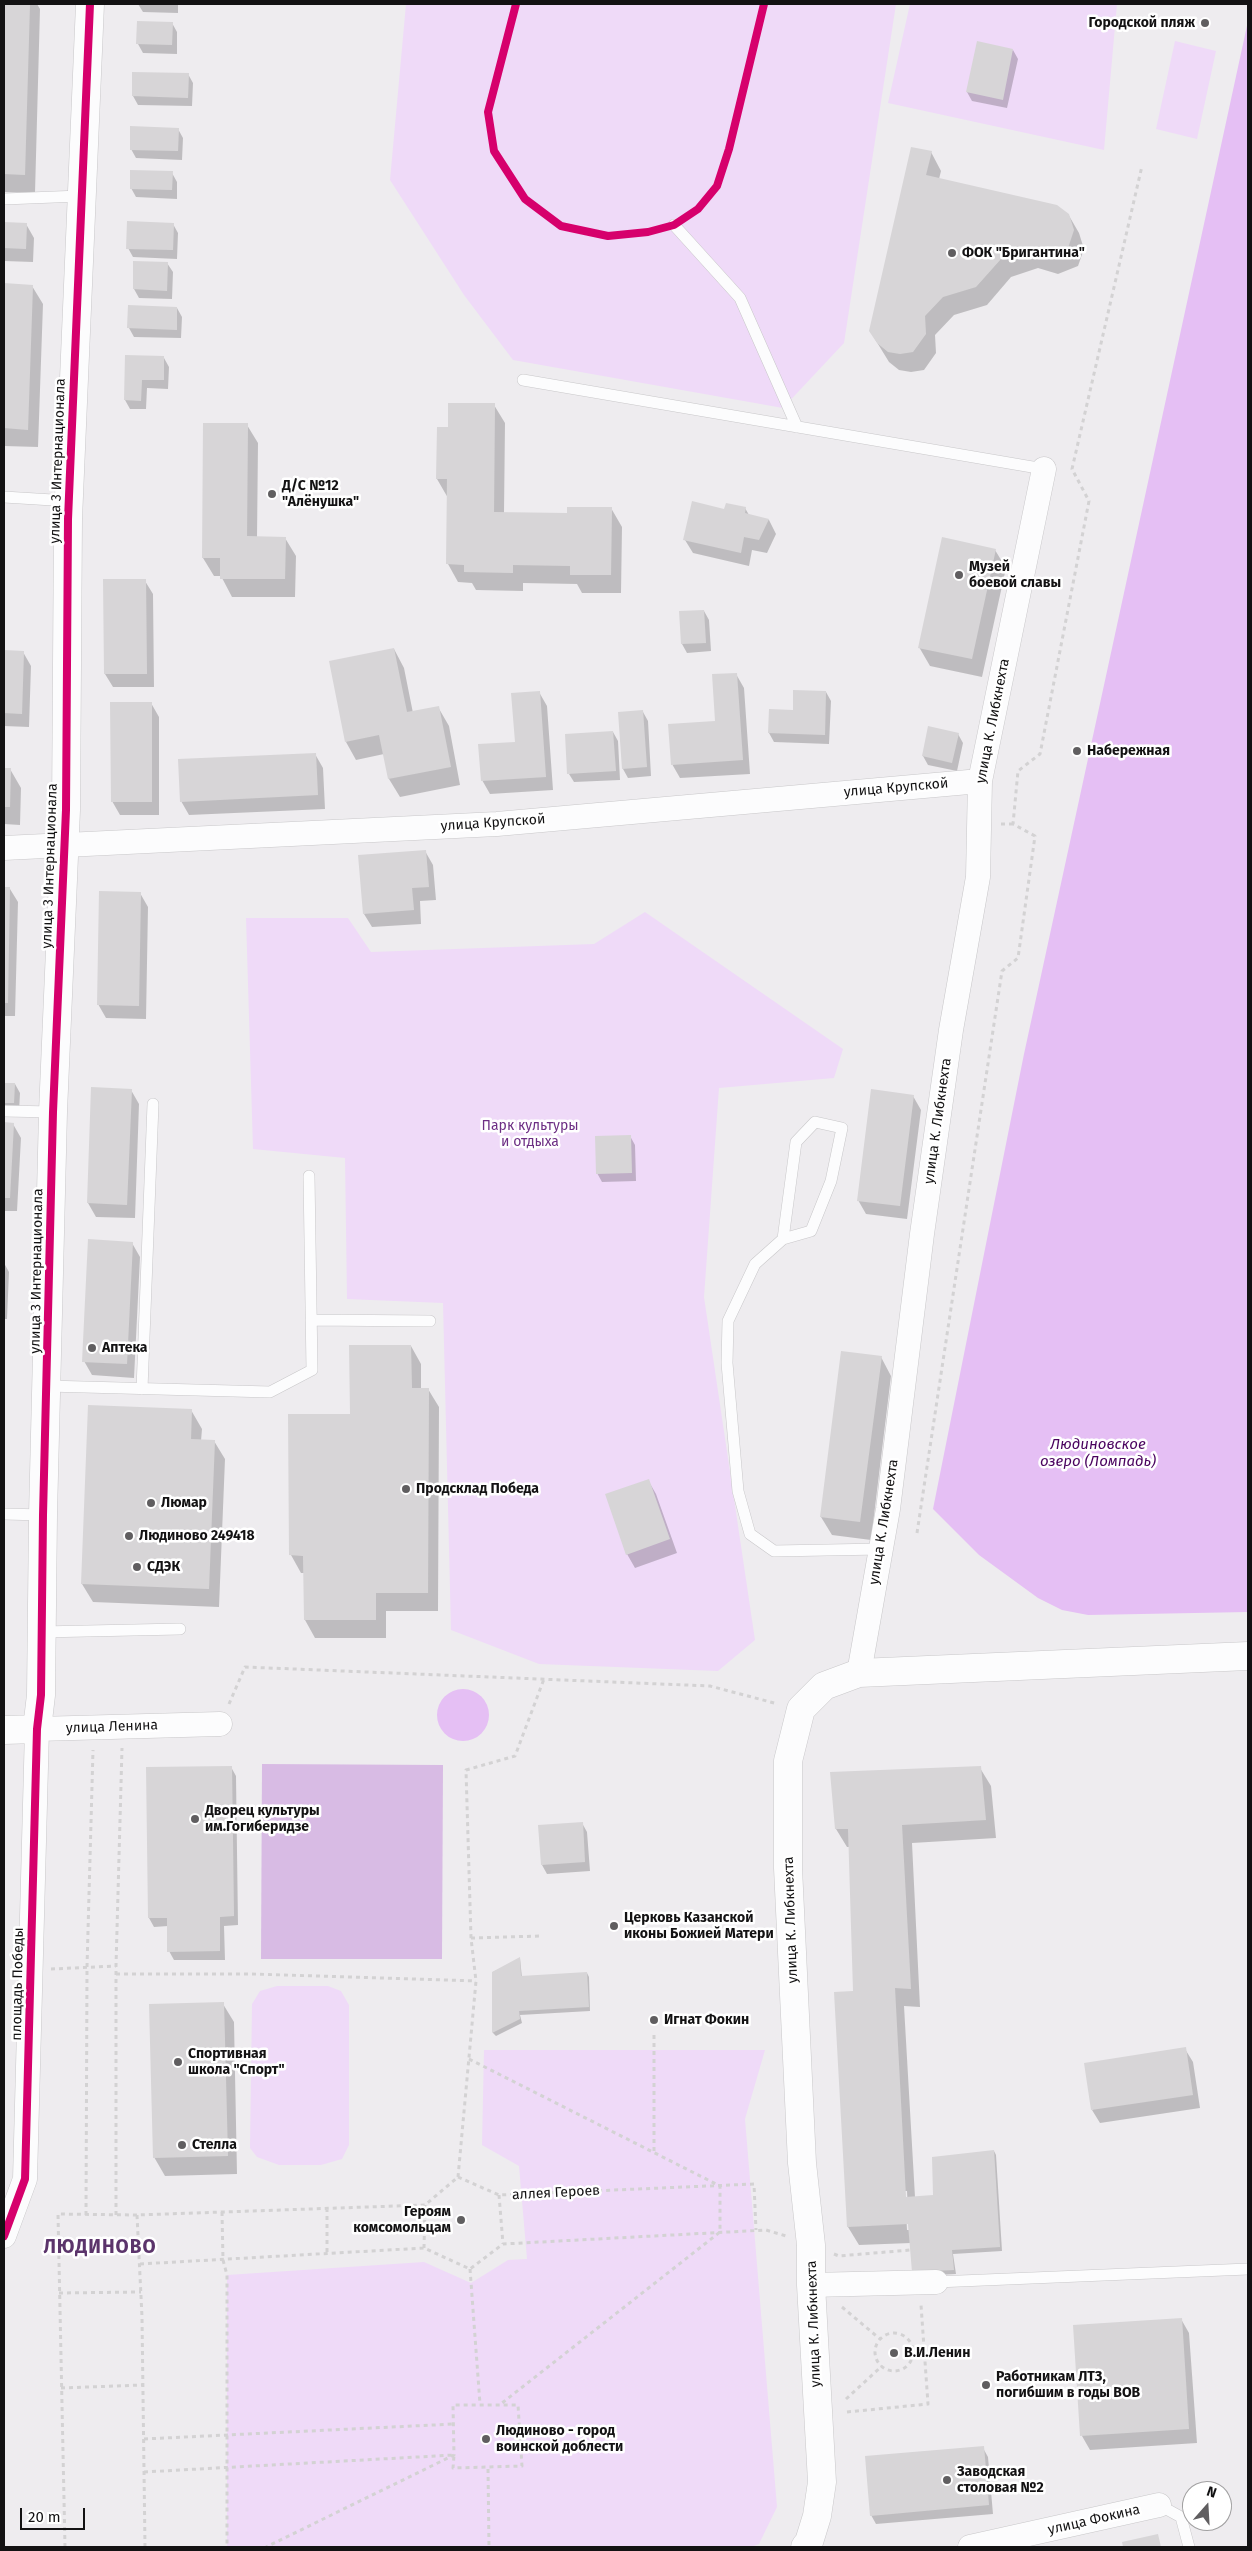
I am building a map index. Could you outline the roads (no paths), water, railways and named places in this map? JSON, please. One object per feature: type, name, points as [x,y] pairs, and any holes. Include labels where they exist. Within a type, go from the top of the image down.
[{"type":"street","name":"улица 3 Интернационала","points":[[37,1729],[41,1695],[43,1515],[53,1112],[64,847],[69,500],[80,196],[90,4]]},
{"type":"street","name":"улица К. Либкнехта","points":[[805,2547],[809,2542],[817,2516],[822,2482],[811,2285],[811,2245],[802,2163],[788,1868],[788,1761],[801,1710],[824,1686],[859,1673],[881,1549],[951,1030],[978,877],[980,781],[1044,470]]},
{"type":"street","name":"улица Крупской","points":[[4,848],[64,847],[497,824],[980,781]]},
{"type":"street","points":[[859,1673],[1248,1656]]},
{"type":"street","name":"улица Ленина","points":[[4,1730],[220,1724]]},
{"type":"street","name":"площадь Победы","points":[[4,2236],[25,2179],[37,1729]]},
{"type":"street","points":[[811,2285],[936,2282]]},
{"type":"street","name":"улица Фокина","points":[[970,2547],[1159,2505]]},
{"type":"lane","points":[[4,199],[80,196]]},
{"type":"lane","points":[[674,225],[740,298],[797,427]]},
{"type":"lane","points":[[523,380],[1044,470]]},
{"type":"lane","points":[[4,498],[69,500]]},
{"type":"lane","points":[[142,1389],[153,1104]]},
{"type":"lane","points":[[4,1111],[53,1112]]},
{"type":"lane","points":[[783,1239],[796,1142],[814,1122],[842,1128],[831,1181],[811,1231],[783,1239],[755,1264],[728,1321],[727,1363],[738,1491],[750,1534],[774,1551],[881,1549]]},
{"type":"lane","points":[[47,1386],[270,1392],[312,1370],[309,1176]]},
{"type":"lane","points":[[311,1320],[430,1321]]},
{"type":"lane","points":[[4,1514],[43,1515]]},
{"type":"lane","points":[[41,1632],[180,1629]]},
{"type":"lane","points":[[936,2282],[1248,2269]]},
{"type":"lane","points":[[1159,2505],[1181,2517],[1189,2547]]},
{"type":"water","name":"Людиновское озеро (Ломпадь)","points":[[1248,21],[1248,1612],[1088,1615],[1062,1610],[1038,1598],[979,1555],[933,1509],[1024,1054]]},
{"type":"water","points":[[458,1689],[468,1689],[477,1693],[485,1701],[489,1715],[485,1729],[477,1737],[468,1741],[458,1741],[449,1737],[441,1729],[437,1720],[437,1710],[441,1701],[449,1693]]},
{"type":"place","name":"Городской пляж","points":[[1205,23]]},
{"type":"place","name":"ФОК \"Бригантина\"","points":[[952,253]]},
{"type":"place","name":"Д/С №12 \"Алёнушка\"","points":[[272,494]]},
{"type":"place","name":"Музей боевой славы","points":[[959,575]]},
{"type":"place","name":"Набережная","points":[[1077,751]]},
{"type":"place","name":"Аптека","points":[[92,1348]]},
{"type":"place","name":"Продсклад Победа","points":[[406,1489]]},
{"type":"place","name":"Люмар","points":[[151,1503]]},
{"type":"place","name":"Людиново 249418","points":[[129,1536]]},
{"type":"place","name":"СДЭК","points":[[137,1567]]},
{"type":"place","name":"Дворец культуры им.Гогиберидзе","points":[[195,1819]]},
{"type":"place","name":"Церковь Казанской иконы Божией Матери","points":[[614,1926]]},
{"type":"place","name":"Игнат Фокин","points":[[654,2020]]},
{"type":"place","name":"Спортивная школа \"Спорт\"","points":[[178,2062]]},
{"type":"place","name":"Стелла","points":[[182,2145]]},
{"type":"place","name":"Героям комсомольцам","points":[[461,2220]]},
{"type":"place","name":"В.И.Ленин","points":[[894,2353]]},
{"type":"place","name":"Работникам ЛТЗ, погибшим в годы ВОВ","points":[[986,2385]]},
{"type":"place","name":"Людиново - город воинской доблести","points":[[486,2439]]},
{"type":"place","name":"Заводская столовая №2","points":[[947,2480]]},
{"type":"district","name":"ЛЮДИНОВО","points":[[100,2248]]},
{"type":"park label","name":"Парк культуры и отдыха","points":[[530,1134]]}]
